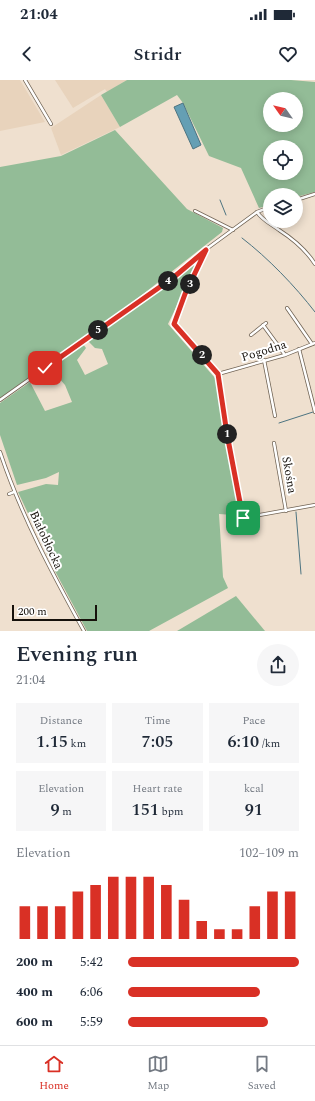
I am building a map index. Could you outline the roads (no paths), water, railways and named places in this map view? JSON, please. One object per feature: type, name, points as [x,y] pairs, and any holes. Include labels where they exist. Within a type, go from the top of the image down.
[{"type":"street","points":[[25,80],[51,124]]},
{"type":"street","points":[[303,198],[315,194]]},
{"type":"street","points":[[0,400],[174,277],[206,250],[256,212],[263,210]]},
{"type":"street","points":[[195,211],[233,230]]},
{"type":"street","points":[[256,212],[260,217],[294,241],[309,255],[315,264]]},
{"type":"street","points":[[206,250],[185,294],[174,324],[218,374],[227,434],[243,518],[315,505]]},
{"type":"street","points":[[287,308],[314,343]]},
{"type":"street","points":[[251,335],[266,323]]},
{"type":"street","points":[[263,325],[285,355]]},
{"type":"street","name":"Pogodna","points":[[218,374],[285,355],[314,343]]},
{"type":"street","points":[[299,349],[315,412]]},
{"type":"street","points":[[264,360],[275,416]]},
{"type":"street","name":"Skośna","points":[[274,443],[286,511]]},
{"type":"street","name":"Białobłocka","points":[[0,452],[14,492],[50,569],[84,631]]},
{"type":"street","points":[[9,494],[14,492]]},
{"type":"street","points":[[46,570],[50,569]]},
{"type":"water","points":[[183,103],[201,145],[193,149],[174,107]]},
{"type":"waterway","points":[[220,200],[226,215]]},
{"type":"waterway","points":[[242,238],[262,254],[281,273],[315,312]]},
{"type":"waterway","points":[[279,423],[313,412]]},
{"type":"waterway","points":[[296,512],[301,574]]}]
